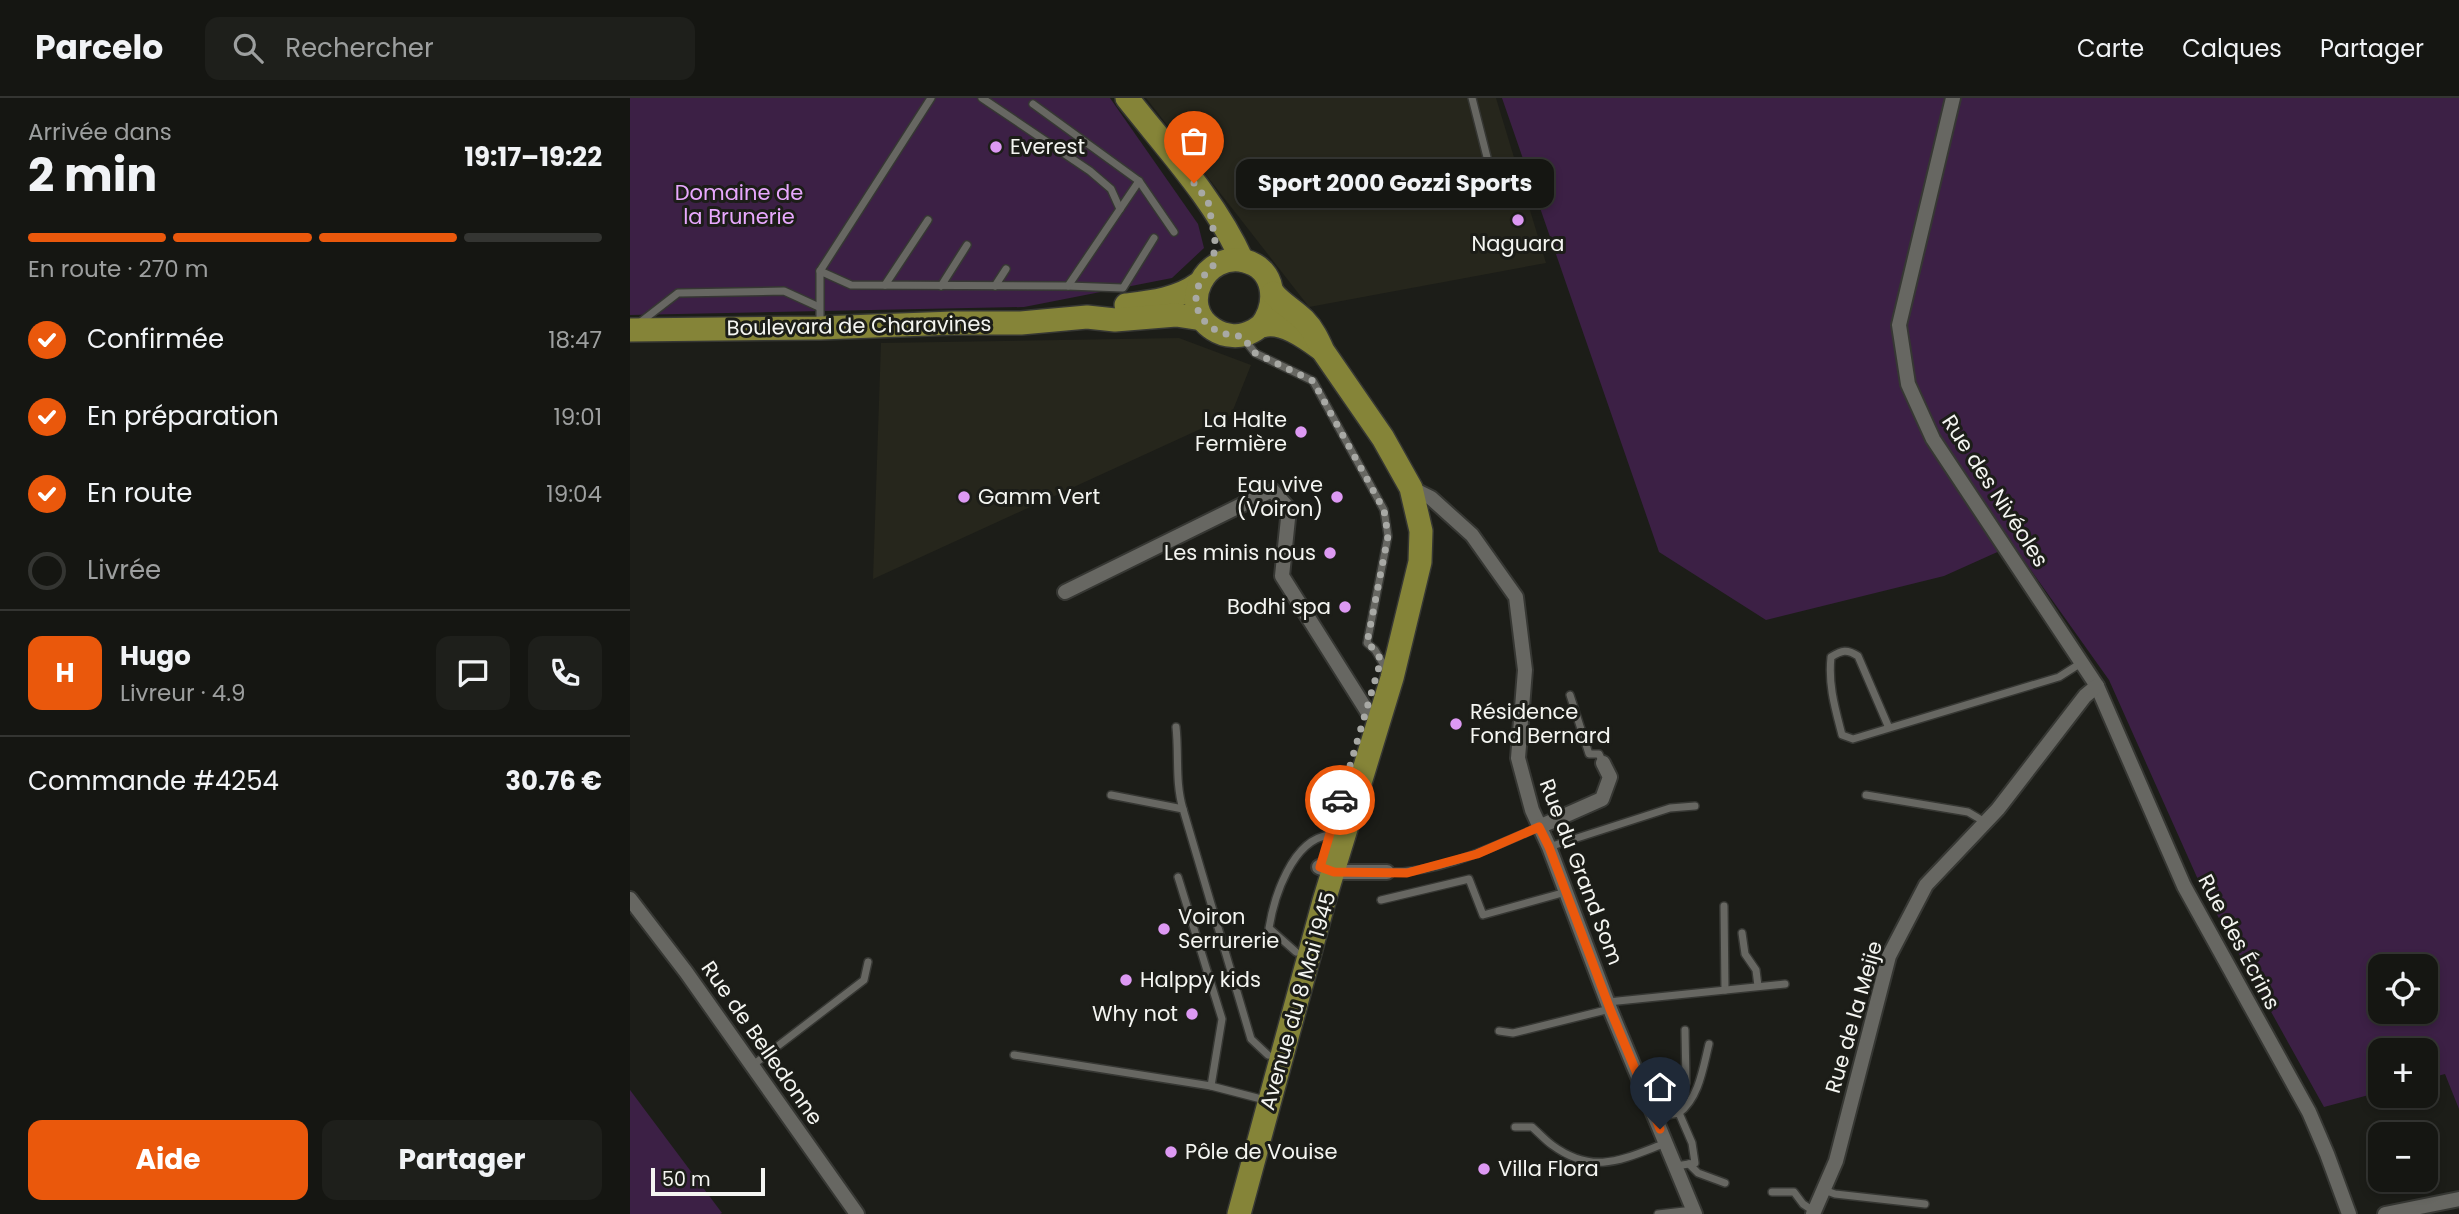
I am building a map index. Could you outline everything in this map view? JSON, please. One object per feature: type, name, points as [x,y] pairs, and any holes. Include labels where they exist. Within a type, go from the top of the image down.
[{"type":"main road","points":[[1127,98],[1208,201],[1230,233],[1242,260]]},
{"type":"main road","points":[[1208,201],[1215,239],[1213,266]]},
{"type":"main road","points":[[1251,331],[1268,316],[1272,305],[1273,293],[1262,271],[1242,260],[1227,260],[1213,266],[1198,284],[1196,296],[1197,308],[1209,327],[1219,333],[1286,329],[1305,337],[1323,351]]},
{"type":"main road","name":"Boulevard de Charavines","points":[[1087,317],[1112,307],[1154,301],[1189,291],[1198,284]]},
{"type":"main road","name":"Avenue du 8 Mai 1945","points":[[1239,1214],[1263,1100],[1268,1055],[1296,953],[1327,870],[1420,562],[1421,531],[1411,488],[1399,465],[1323,351],[1314,331],[1273,293]]},
{"type":"main road","name":"Boulevard de Charavines","points":[[630,330],[820,318],[954,323],[1021,323],[1087,317],[1115,320],[1176,315],[1202,319]]},
{"type":"main road","name":"Avenue du 8 Mai 1945","points":[[1386,669],[1410,527],[1399,465]]},
{"type":"main road","name":"Avenue du 8 Mai 1945","points":[[1224,1214],[1263,1100],[1324,901],[1329,835],[1374,714]]},
{"type":"street","name":"Rue des Nivéoles","points":[[1953,98],[1899,325],[1908,384],[1933,439],[2097,686]]},
{"type":"street","name":"Rue du Grand Som","points":[[1411,488],[1431,498],[1472,535],[1516,597],[1525,670],[1518,758],[1532,810],[1655,1118],[1682,1165],[1694,1212]]},
{"type":"street","points":[[1065,592],[1272,490],[1289,509],[1282,576],[1374,714]]},
{"type":"street","name":"Rue de la Meije","points":[[1814,1213],[1836,1161],[1889,956],[1926,885],[1998,809],[2085,696],[2097,686]]},
{"type":"street","name":"Rue des Écrins","points":[[2097,686],[2184,887],[2309,1112],[2328,1154],[2349,1214]]},
{"type":"street","points":[[1539,827],[1602,799],[1610,777],[1603,764]]},
{"type":"street","points":[[1327,870],[1387,872]]},
{"type":"street","name":"Rue de Belledonne","points":[[630,899],[857,1214]]},
{"type":"street","points":[[2385,1214],[2459,1199]]},
{"type":"lane","points":[[820,318],[820,271],[931,98]]},
{"type":"lane","points":[[982,98],[1090,172],[1111,189],[1120,209]]},
{"type":"lane","points":[[1472,98],[1489,165]]},
{"type":"lane","points":[[1033,104],[1139,181],[1174,232]]},
{"type":"lane","points":[[1068,286],[1139,181]]},
{"type":"lane","points":[[885,285],[928,220]]},
{"type":"lane","points":[[820,271],[851,285],[1123,288],[1154,238]]},
{"type":"lane","points":[[940,286],[967,245]]},
{"type":"lane","points":[[995,286],[1006,269]]},
{"type":"lane","points":[[630,330],[678,293],[784,291],[820,318]]},
{"type":"lane","points":[[1251,331],[1255,353],[1313,381],[1384,510],[1388,536],[1367,643],[1375,650],[1386,669]]},
{"type":"lane","points":[[1889,728],[1858,656],[1849,650],[1841,650],[1831,657],[1831,693],[1842,735],[1853,739],[2059,677],[2081,663]]},
{"type":"lane","points":[[1570,695],[1590,754],[1599,754],[1603,764]]},
{"type":"lane","points":[[1176,727],[1178,792],[1251,1039],[1268,1055]]},
{"type":"lane","points":[[1111,795],[1183,809]]},
{"type":"lane","points":[[1866,795],[1968,812],[1985,822]]},
{"type":"lane","points":[[1549,847],[1670,807],[1695,806]]},
{"type":"lane","points":[[1387,872],[1407,873],[1477,854],[1539,827]]},
{"type":"lane","points":[[1296,953],[1269,928],[1273,905],[1285,874],[1300,854],[1313,842],[1329,835]]},
{"type":"lane","points":[[1178,877],[1222,1019],[1211,1086]]},
{"type":"lane","points":[[1381,900],[1469,879],[1483,915],[1566,892]]},
{"type":"lane","points":[[1724,906],[1725,990]]},
{"type":"lane","points":[[1742,933],[1745,954],[1756,970],[1758,986]]},
{"type":"lane","points":[[752,1066],[863,981],[868,962]]},
{"type":"lane","points":[[1499,1031],[1513,1033],[1609,1005],[1785,984]]},
{"type":"lane","points":[[1682,1165],[1695,1163],[1692,1143],[1679,1113],[1678,1103],[1686,1083],[1685,1030]]},
{"type":"lane","points":[[1655,1118],[1679,1113],[1687,1107],[1700,1081],[1709,1044]]},
{"type":"lane","points":[[1014,1055],[1211,1086],[1263,1100]]},
{"type":"lane","points":[[1515,1127],[1532,1127],[1553,1146],[1576,1159],[1600,1165],[1667,1143]]},
{"type":"lane","points":[[1682,1165],[1725,1183]]},
{"type":"lane","points":[[1824,1190],[1835,1194],[1925,1204]]},
{"type":"lane","points":[[1772,1192],[1794,1192],[1814,1213]]},
{"type":"lane","points":[[1658,1214],[1694,1212]]},
{"type":"shaded area","points":[[1146,98],[1496,98],[1546,263],[1309,307]]},
{"type":"shaded area","name":"Gamm Vert","points":[[1179,338],[1251,365],[1231,415],[873,579],[881,343]]},
{"type":"green space","name":"Domaine de la Brunerie","points":[[630,98],[1110,98],[1198,224],[1204,248],[1172,278],[1024,307],[630,315]]},
{"type":"green space","points":[[1502,98],[2459,98],[2459,1109],[2445,1074],[2438,1076],[2438,1038],[2368,1038],[2368,1095],[2324,1107],[2200,884],[2109,680],[2013,545],[1944,576],[1766,620],[1659,552]]},
{"type":"green space","points":[[630,1090],[722,1213],[630,1214]]},
{"type":"way so far","points":[[1194,183],[1208,201],[1215,239],[1213,266],[1198,284],[1196,296],[1202,319],[1219,333],[1242,336],[1255,353],[1313,381],[1384,510],[1388,536],[1367,643],[1381,660],[1340,800]]},
{"type":"place","name":"Everest","points":[[996,147]]},
{"type":"place","name":"Sport 2000 Gozzi Sports","points":[[1194,183]]},
{"type":"place","name":"Naguara","points":[[1518,220]]},
{"type":"place","name":"La Halte Fermière","points":[[1301,432]]},
{"type":"place","name":"Gamm Vert","points":[[964,497]]},
{"type":"place","name":"Eau vive (Voiron)","points":[[1337,497]]},
{"type":"place","name":"Les minis nous","points":[[1330,553]]},
{"type":"place","name":"Bodhi spa","points":[[1345,607]]},
{"type":"place","name":"Résidence Fond Bernard","points":[[1456,724]]},
{"type":"place","name":"Voiron Serrurerie","points":[[1164,929]]},
{"type":"place","name":"Halppy kids","points":[[1126,980]]},
{"type":"place","name":"Why not","points":[[1192,1014]]},
{"type":"place","name":"Pôle de Vouise","points":[[1171,1152]]},
{"type":"place","name":"Villa Flora","points":[[1484,1169]]},
{"type":"route","points":[[1340,800],[1320,867],[1334,872],[1407,873],[1477,854],[1539,827],[1660,1129]]}]
